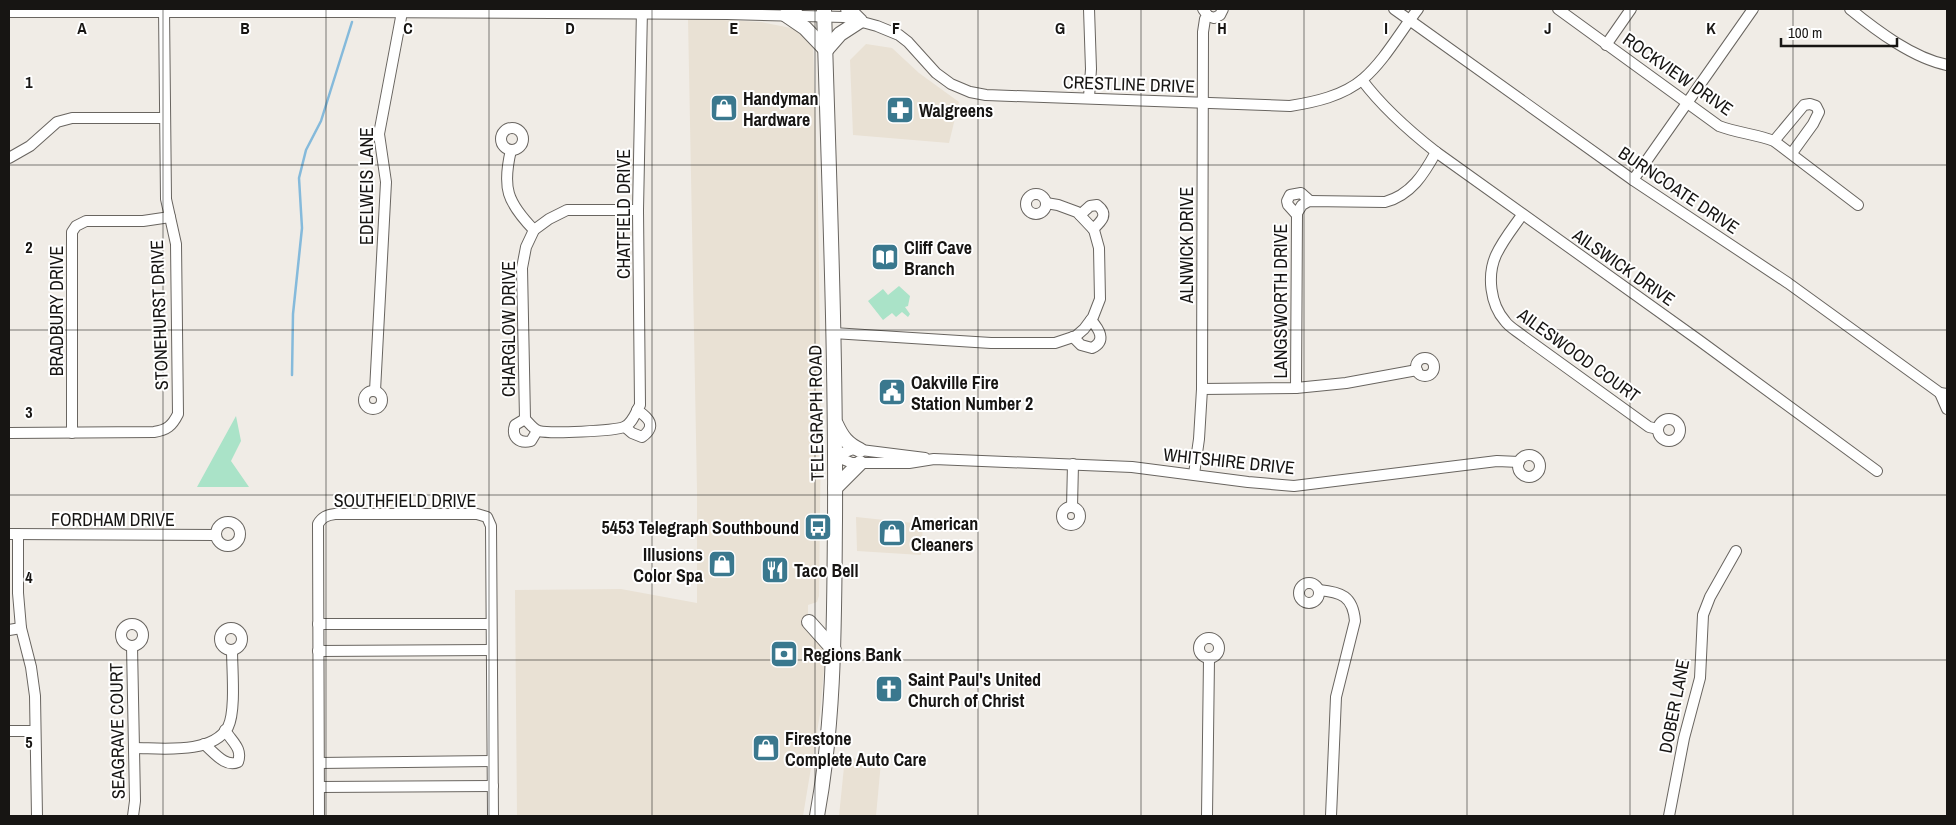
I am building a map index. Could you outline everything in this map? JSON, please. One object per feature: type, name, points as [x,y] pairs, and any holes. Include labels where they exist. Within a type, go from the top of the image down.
[{"type":"main road","points":[[790,12],[826,50],[840,34],[860,21],[848,9]]},
{"type":"main road","name":"TELEGRAPH ROAD","points":[[817,816],[829,738],[834,650],[834,333],[824,12]]},
{"type":"main road","points":[[835,421],[842,436],[860,456],[835,488]]},
{"type":"main road","points":[[809,622],[834,650]]},
{"type":"street","points":[[1089,98],[1091,69],[1090,9]]},
{"type":"street","name":"ALNWICK DRIVE","points":[[1194,474],[1199,439],[1202,389],[1203,32],[1206,12],[1217,17],[1222,13],[1223,9]]},
{"type":"street","name":"BURNCOATE DRIVE","points":[[1394,9],[1633,180],[1788,283],[1945,394]]},
{"type":"street","name":"CRESTLINE DRIVE","points":[[9,12],[164,10],[824,12],[860,21],[899,35],[908,42],[936,73],[951,84],[970,92],[1020,97],[1290,106],[1334,95],[1362,80],[1379,63],[1418,9]]},
{"type":"street","name":"ROCKVIEW DRIVE","points":[[1558,9],[1719,126],[1762,136],[1774,141],[1858,205]]},
{"type":"street","points":[[1606,45],[1631,9]]},
{"type":"street","points":[[1633,180],[1753,9]]},
{"type":"street","points":[[1850,9],[1873,28],[1903,47],[1940,64],[1947,65]]},
{"type":"street","name":"STONEHURST DRIVE","points":[[9,433],[162,431],[173,424],[178,414],[176,244],[166,199],[164,10]]},
{"type":"street","name":"CHATFIELD DRIVE","points":[[635,414],[640,405],[638,210],[642,11]]},
{"type":"street","name":"EDELWEIS LANE","points":[[375,390],[386,182],[379,134],[402,12]]},
{"type":"street","name":"AILSWICK DRIVE","points":[[1362,80],[1378,102],[1436,152],[1700,341],[1877,471]]},
{"type":"street","points":[[1774,141],[1804,104],[1816,106],[1819,112],[1813,124],[1792,153]]},
{"type":"street","points":[[9,158],[30,146],[56,122],[72,118],[165,118]]},
{"type":"street","points":[[511,150],[507,185],[511,204],[534,230],[549,219],[567,210],[638,210]]},
{"type":"street","name":"LANGSWORTH DRIVE","points":[[1296,388],[1296,214],[1302,205],[1310,201],[1385,202],[1396,199],[1423,175],[1436,152]]},
{"type":"street","name":"LANGSWORTH DRIVE","points":[[1296,214],[1288,205],[1287,201],[1290,195],[1301,193],[1310,201]]},
{"type":"street","points":[[834,333],[990,343],[1055,343],[1073,337],[1084,329],[1091,320],[1100,299],[1100,248],[1094,229],[1080,215],[1058,205],[1046,204]]},
{"type":"street","points":[[1080,215],[1090,206],[1097,205],[1102,208],[1103,221],[1094,229]]},
{"type":"street","name":"AILESWOOD COURT","points":[[1522,215],[1496,256],[1492,271],[1491,290],[1495,307],[1500,315],[1506,323],[1530,342],[1649,427],[1658,429]]},
{"type":"street","name":"BRADBURY DRIVE","points":[[72,433],[72,232],[76,226],[86,221],[143,221],[170,218]]},
{"type":"street","name":"CHARGLOW DRIVE","points":[[534,230],[526,247],[522,268],[525,419],[537,431],[593,431],[625,427],[632,433],[642,437],[648,432],[650,425],[648,418],[635,414]]},
{"type":"street","points":[[1073,337],[1081,344],[1092,348],[1098,345],[1101,340],[1101,332],[1091,320]]},
{"type":"street","points":[[1202,389],[1296,388],[1346,383],[1417,370]]},
{"type":"street","points":[[1945,394],[1947,409]]},
{"type":"street","points":[[625,427],[635,414]]},
{"type":"street","name":"CHARGLOW DRIVE","points":[[525,419],[515,425],[514,434],[518,440],[523,442],[531,441],[537,431]]},
{"type":"street","name":"WHITSHIRE DRIVE","points":[[835,456],[853,449],[860,456],[909,462],[934,459],[1132,466],[1248,482],[1294,486],[1497,461],[1519,462]]},
{"type":"street","points":[[1072,507],[1073,464]]},
{"type":"street","name":"SOUTHFIELD DRIVE","points":[[319,816],[318,524],[320,520],[334,514],[477,514],[487,517],[491,526],[493,816]]},
{"type":"street","points":[[14,534],[21,628],[32,667],[35,696],[37,816]]},
{"type":"street","name":"FORDHAM DRIVE","points":[[14,534],[216,535]]},
{"type":"street","name":"DOBER LANE","points":[[1669,816],[1684,738],[1700,678],[1703,615],[1710,597],[1736,550]]},
{"type":"street","points":[[1318,590],[1340,593],[1348,600],[1354,610],[1355,621],[1336,697],[1332,816]]},
{"type":"street","points":[[318,624],[491,624]]},
{"type":"street","points":[[9,630],[21,628]]},
{"type":"street","name":"SEAGRAVE COURT","points":[[132,646],[133,816]]},
{"type":"street","points":[[134,748],[186,748],[204,744],[225,730],[231,716],[233,695],[232,650]]},
{"type":"street","points":[[318,651],[491,650]]},
{"type":"street","points":[[1207,816],[1209,658]]},
{"type":"street","points":[[204,744],[227,764],[238,762],[240,756],[239,749],[225,730]]},
{"type":"street","points":[[9,731],[35,731]]},
{"type":"street","points":[[319,763],[492,761]]},
{"type":"street","points":[[319,787],[492,786]]},
{"type":"shaded area","points":[[688,18],[761,22],[791,28],[804,32],[813,43],[818,197],[821,430],[819,596],[817,602],[808,605],[808,628],[818,638],[825,658],[820,714],[803,816],[517,816],[515,590],[621,589],[697,603],[697,490]]},
{"type":"shaded area","points":[[866,44],[892,48],[919,73],[959,102],[949,143],[853,135],[850,60]]},
{"type":"shaded area","points":[[856,517],[923,524],[921,555],[857,551]]},
{"type":"shaded area","points":[[845,757],[881,762],[876,816],[839,816]]},
{"type":"green space","points":[[899,286],[910,296],[908,306],[905,307],[910,314],[908,317],[902,312],[896,317],[892,313],[883,320],[868,301],[883,289],[888,295]]},
{"type":"green space","points":[[236,416],[241,441],[231,461],[249,487],[197,487]]},
{"type":"waterway","points":[[292,375],[293,314],[302,228],[299,178],[306,150],[321,121],[352,22]]},
{"type":"place","name":"Handyman Hardware","points":[[724,108]]},
{"type":"place","name":"Walgreens","points":[[900,110]]},
{"type":"place","name":"Cliff Cave Branch","points":[[885,257]]},
{"type":"place","name":"Oakville Fire Station Number 2","points":[[892,392]]},
{"type":"place","name":"5453 Telegraph Southbound","points":[[818,527]]},
{"type":"place","name":"American Cleaners","points":[[892,533]]},
{"type":"place","name":"Illusions Color Spa","points":[[722,564]]},
{"type":"place","name":"Taco Bell","points":[[775,570]]},
{"type":"place","name":"Regions Bank","points":[[784,654]]},
{"type":"place","name":"Saint Paul's United Church of Christ","points":[[889,689]]},
{"type":"place","name":"Firestone Complete Auto Care","points":[[766,748]]}]
